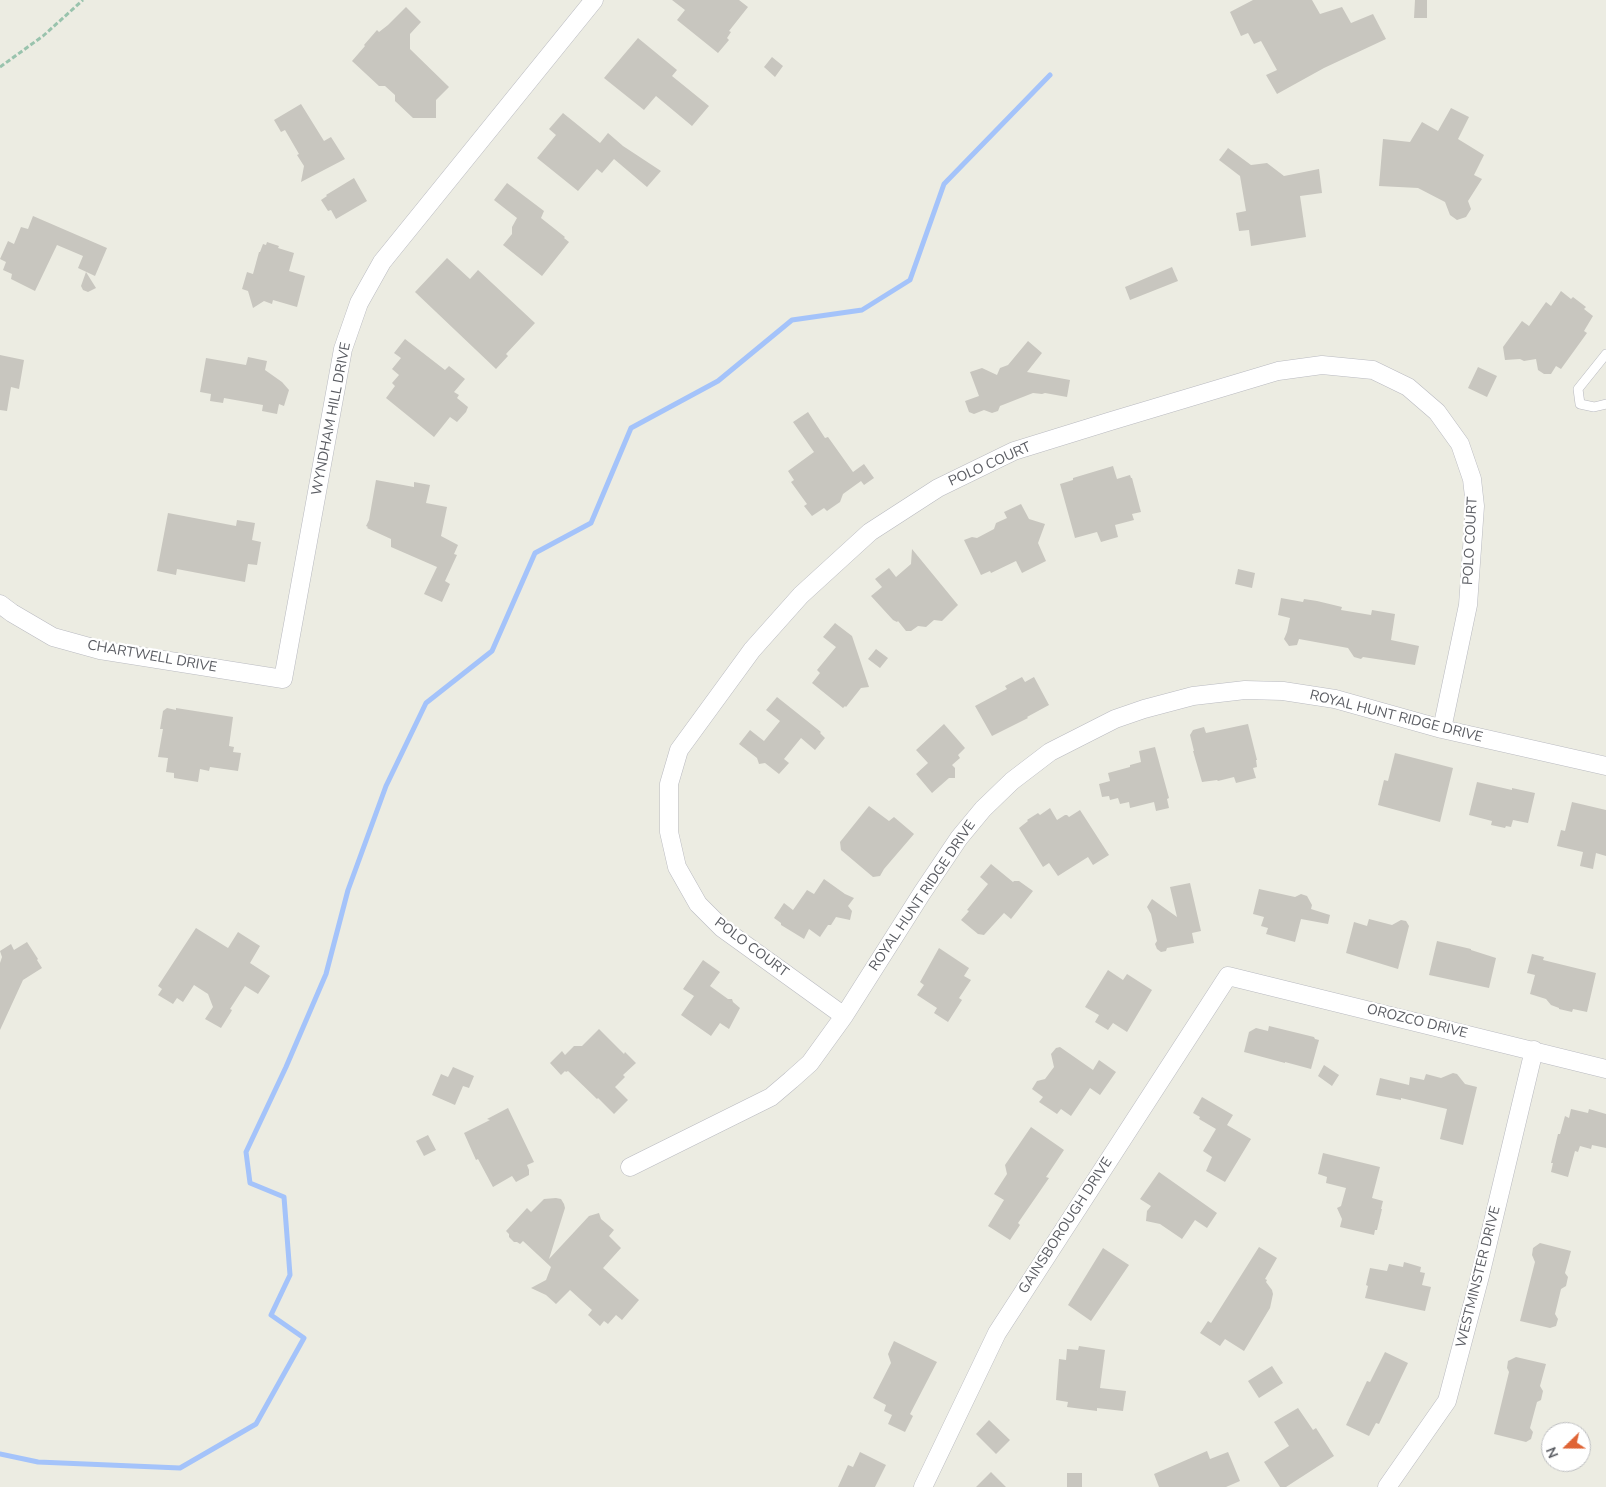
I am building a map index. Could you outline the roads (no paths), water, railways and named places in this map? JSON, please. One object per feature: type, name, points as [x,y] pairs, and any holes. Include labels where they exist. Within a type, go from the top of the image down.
[{"type":"street","name":"WYNDHAM HILL DRIVE","points":[[283,679],[344,349],[359,303],[382,262],[594,0]]},
{"type":"street","name":"POLO COURT","points":[[844,1016],[722,928],[698,904],[677,867],[669,832],[669,784],[679,750],[752,650],[801,595],[870,532],[938,488],[1014,451],[1278,372],[1322,365],[1373,370],[1408,387],[1437,412],[1460,444],[1472,479],[1475,506],[1468,605],[1442,729]]},
{"type":"street","name":"CHARTWELL DRIVE","points":[[0,604],[53,637],[100,650],[283,679]]},
{"type":"street","name":"ROYAL HUNT RIDGE DRIVE","points":[[630,1166],[770,1097],[810,1063],[844,1016],[948,854],[983,809],[1012,781],[1050,752],[1115,719],[1144,708],[1193,696],[1245,690],[1283,691],[1335,699],[1442,729],[1606,766]]},
{"type":"street","name":"OROZCO DRIVE","points":[[1228,976],[1606,1069]]},
{"type":"street","name":"GAINSBOROUGH DRIVE","points":[[923,1487],[997,1333],[1228,976]]},
{"type":"street","name":"WESTMINSTER DRIVE","points":[[1387,1487],[1447,1402],[1480,1276],[1534,1050]]},
{"type":"lane","points":[[1606,354],[1578,389],[1580,404],[1594,407],[1606,404]]},
{"type":"waterway","points":[[0,1454],[38,1462],[180,1468],[256,1424],[304,1338],[271,1315],[290,1275],[284,1197],[250,1183],[246,1152],[286,1067],[326,974],[348,890],[386,786],[426,703],[492,651],[535,553],[591,523],[631,428],[718,381],[792,320],[862,310],[910,280],[944,184],[1050,75]]}]
